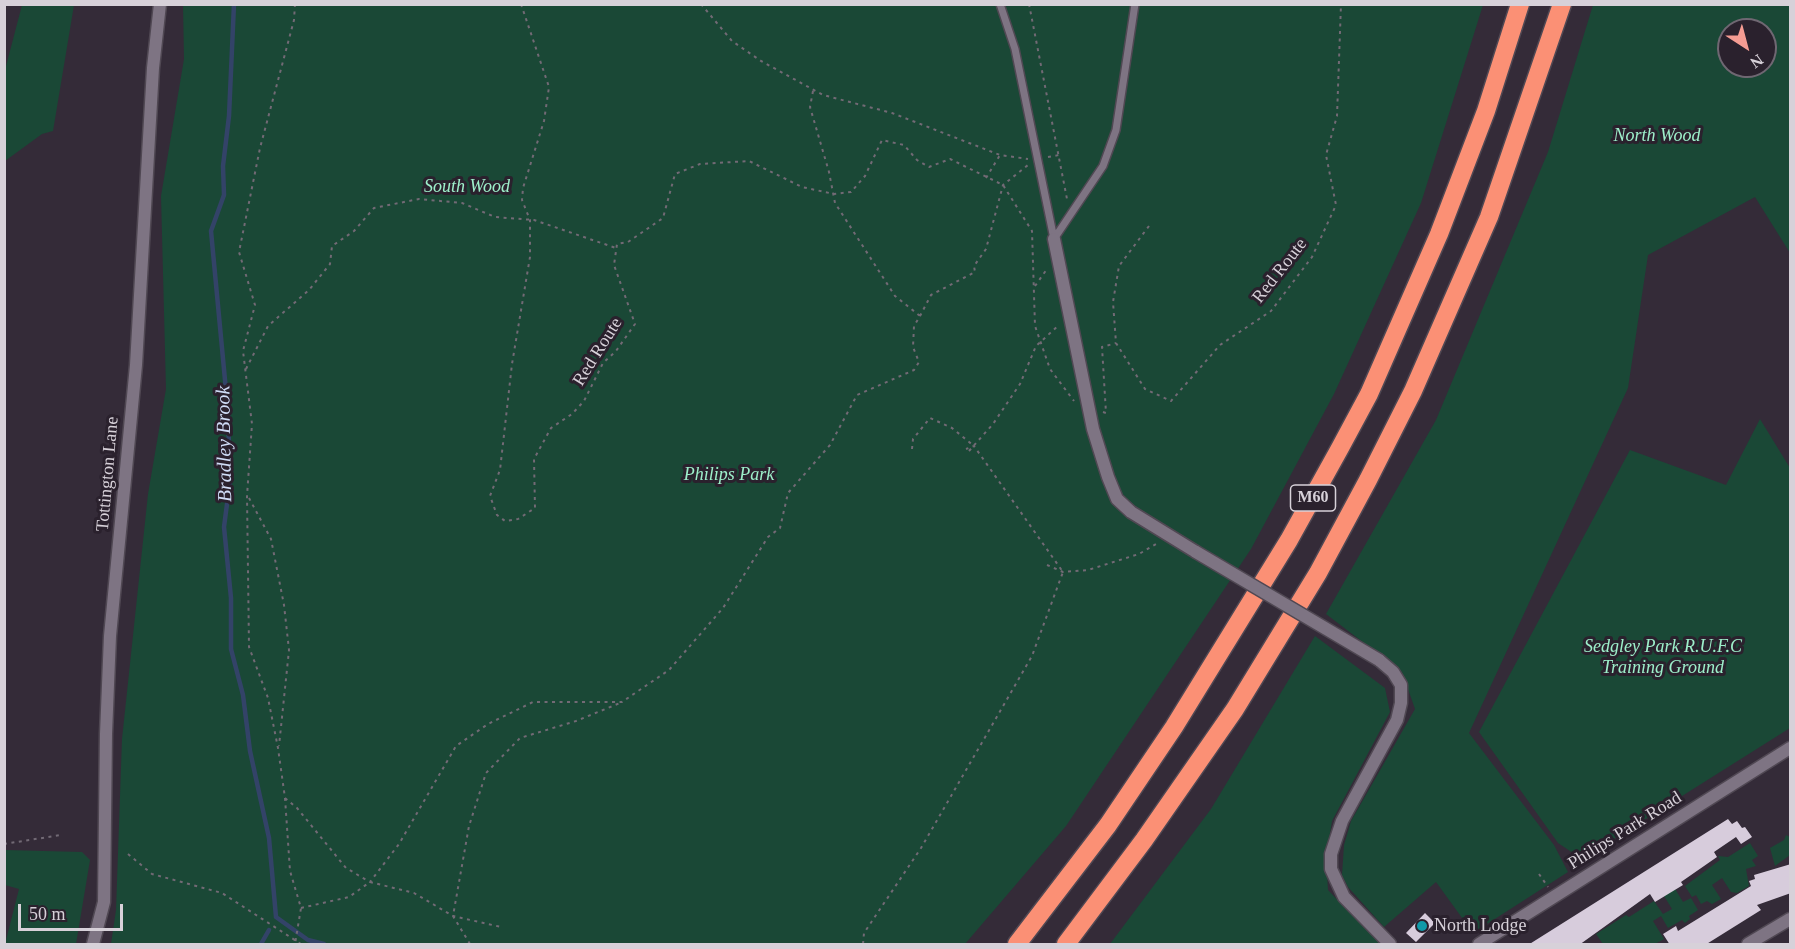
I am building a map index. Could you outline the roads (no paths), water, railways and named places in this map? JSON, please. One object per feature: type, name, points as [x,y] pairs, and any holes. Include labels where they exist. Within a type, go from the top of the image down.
[{"type":"highway","name":"M60","points":[[1017,945],[1108,825],[1174,727],[1290,540],[1369,394],[1439,234],[1486,111],[1520,4]]},
{"type":"highway","name":"M60","points":[[1066,945],[1144,840],[1235,709],[1318,573],[1362,490],[1418,381],[1489,217],[1562,4]]},
{"type":"street","name":"Tottington Lane","points":[[93,945],[104,902],[110,636],[136,365],[153,68],[160,4]]},
{"type":"street","points":[[1054,239],[1090,410],[1108,477],[1117,498],[1131,512],[1168,537],[1379,660],[1393,672],[1401,685],[1401,703],[1397,720],[1342,821],[1331,854],[1331,869],[1344,897],[1389,945]]},
{"type":"street","name":"Philips Park Road","points":[[1479,945],[1791,748]]},
{"type":"street","points":[[1748,945],[1791,919]]},
{"type":"lane","points":[[1000,4],[1015,49],[1054,239]]},
{"type":"lane","points":[[1054,239],[1103,166],[1116,130],[1135,4]]},
{"type":"waterway","name":"Bradley Brook","points":[[234,4],[229,116],[223,166],[224,195],[211,231],[228,412],[230,481],[224,527],[231,598],[231,649],[243,695],[250,751],[269,838],[276,917]]},
{"type":"waterway","points":[[276,917],[308,940],[324,944]]},
{"type":"waterway","points":[[261,944],[269,930]]},
{"type":"place","name":"North Lodge","points":[[1422,926]]},
{"type":"park label","name":"North Wood","points":[[1657,136]]},
{"type":"park label","name":"South Wood","points":[[467,187]]},
{"type":"park label","name":"Philips Park","points":[[729,475]]},
{"type":"park label","name":"Sedgley Park R.U.F.C Training Ground","points":[[1663,657]]}]
